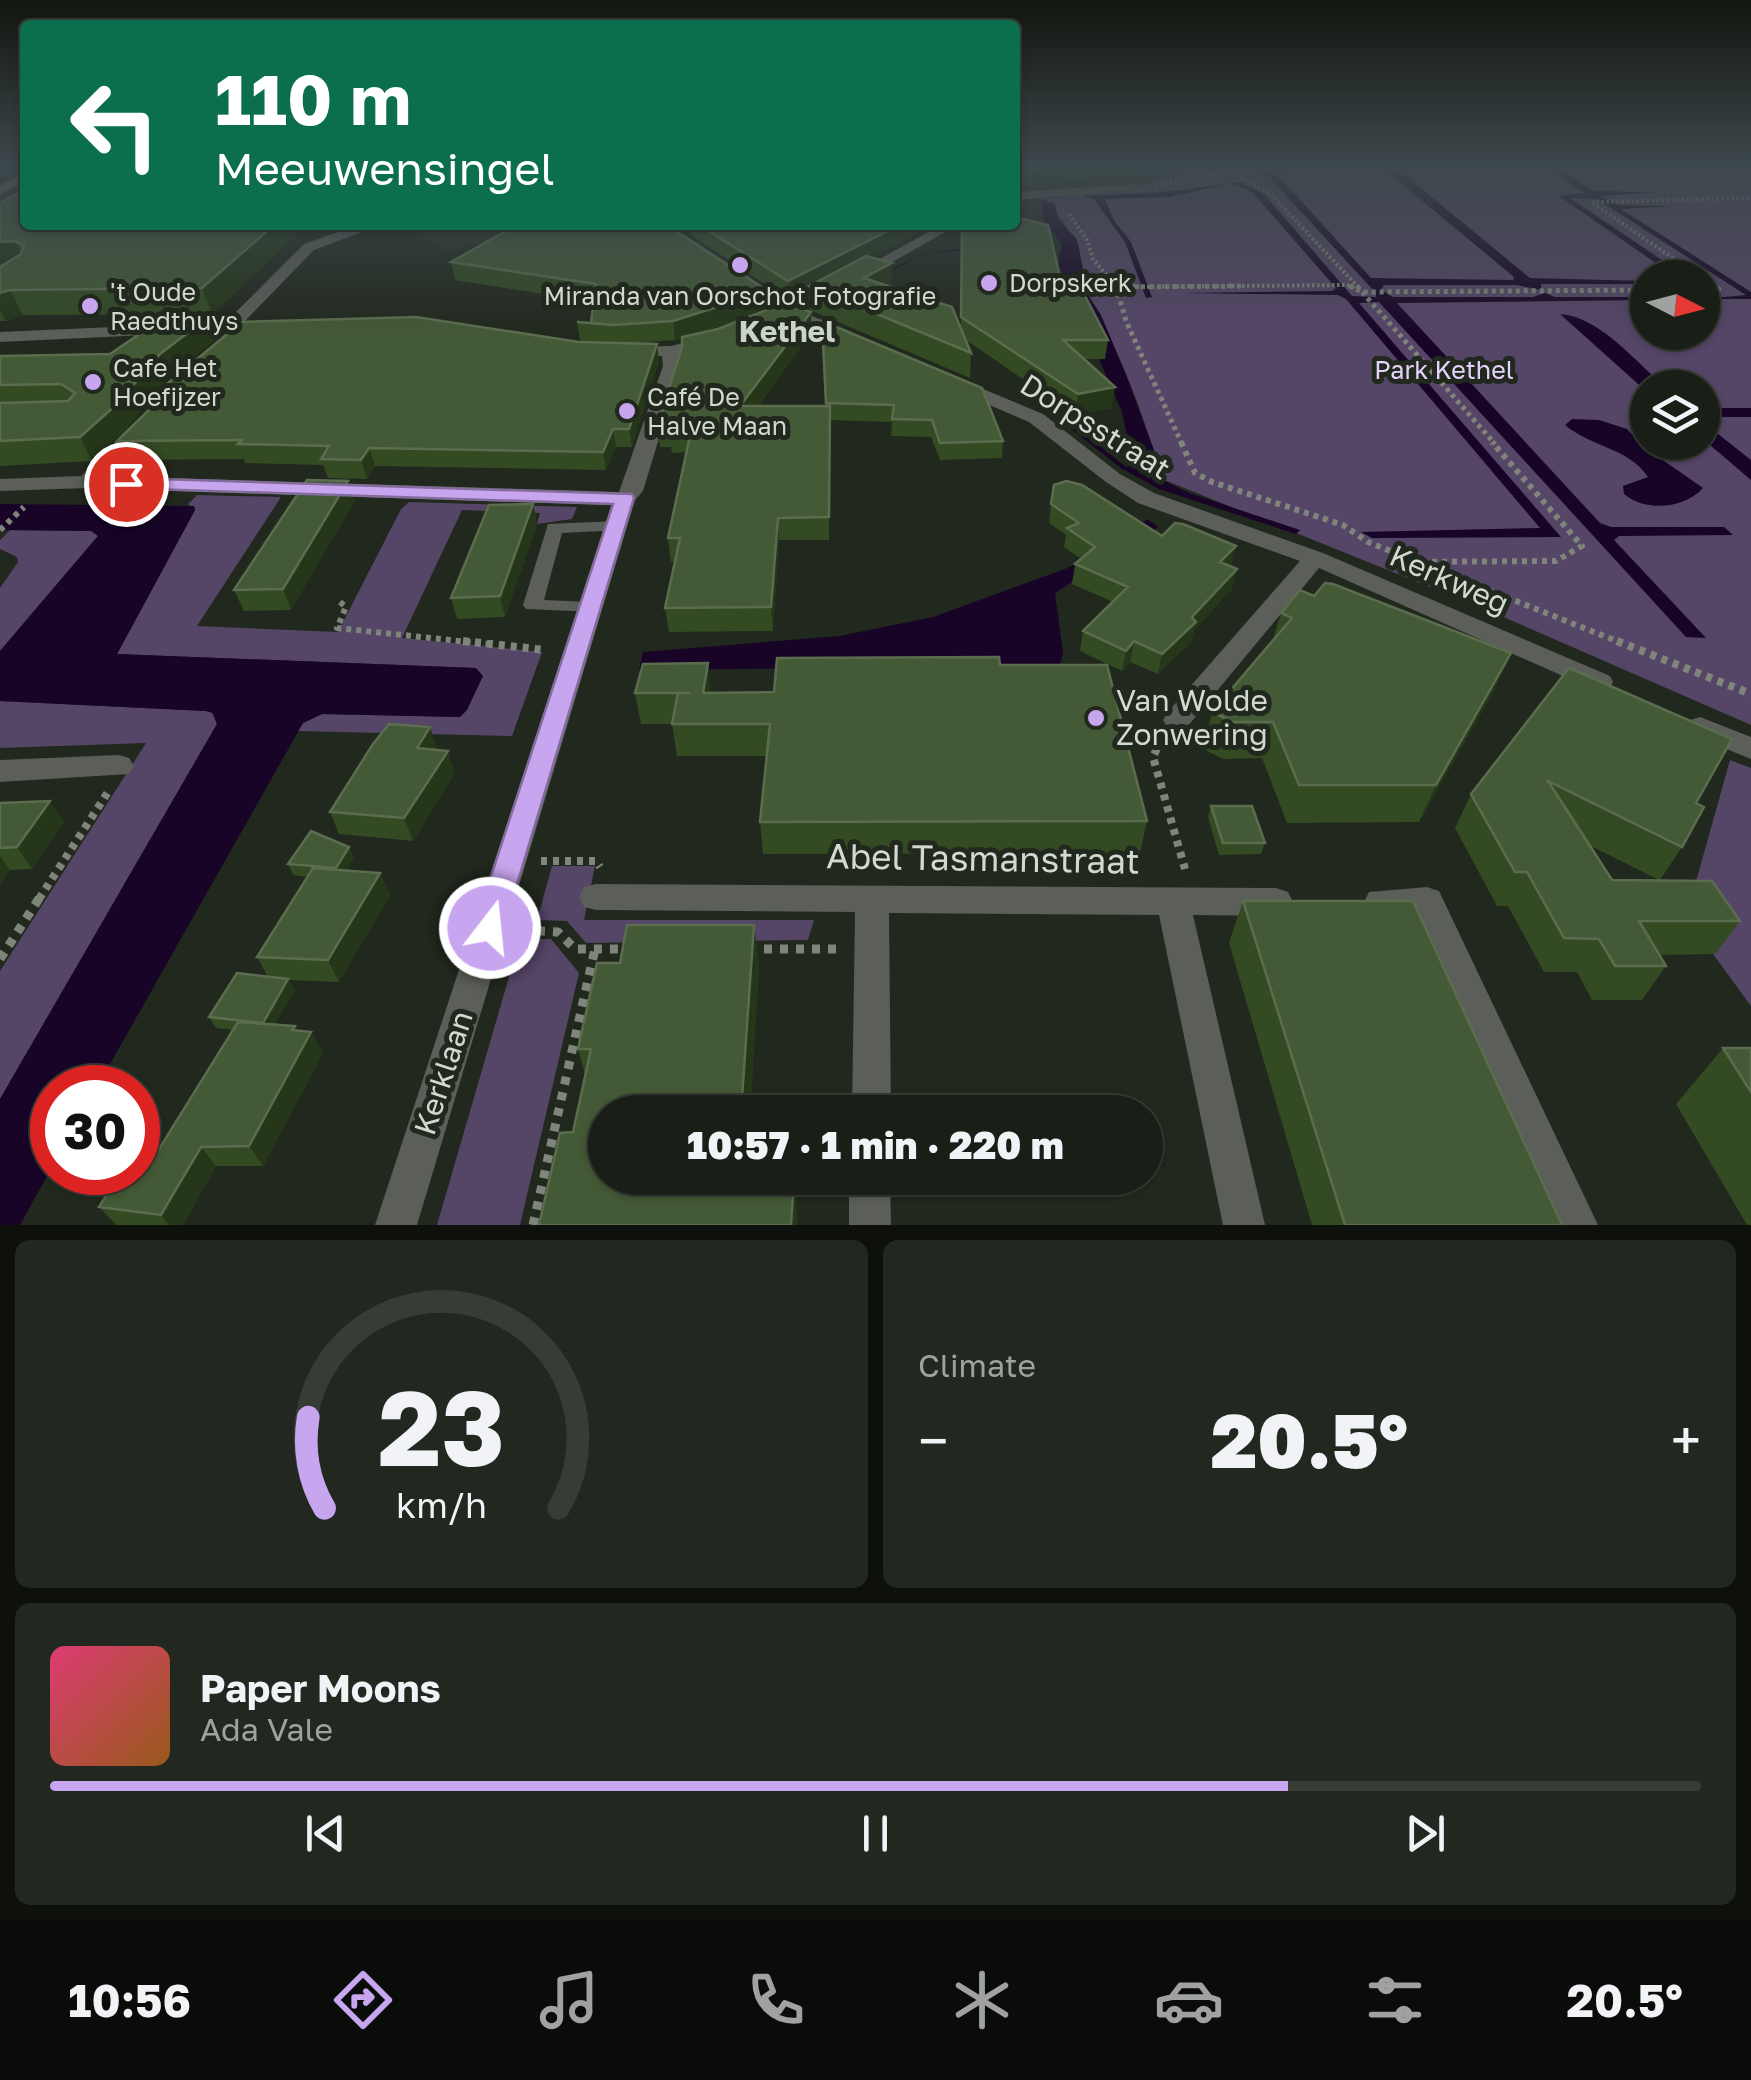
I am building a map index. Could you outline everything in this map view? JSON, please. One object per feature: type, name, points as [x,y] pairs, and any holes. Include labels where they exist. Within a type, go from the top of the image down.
[{"type":"street","points":[[219,352],[230,340],[232,325],[309,247],[354,230]]},
{"type":"street","points":[[837,287],[941,230]]},
{"type":"street","points":[[729,270],[791,311],[878,350]]},
{"type":"street","points":[[0,337],[287,325]]},
{"type":"street","points":[[612,352],[672,351],[726,337]]},
{"type":"street","name":"Kerklaan","points":[[396,1225],[620,512],[632,491],[672,366],[672,351]]},
{"type":"street","name":"Dorpsstraat","points":[[931,372],[1036,418],[1113,478],[1146,498],[1316,558]]},
{"type":"street","points":[[87,482],[151,418]]},
{"type":"street","points":[[0,485],[87,482],[620,512]]},
{"type":"street","points":[[1176,720],[1316,558]]},
{"type":"street","name":"Kerkweg","points":[[1316,558],[1624,693]]},
{"type":"street","points":[[1678,717],[1751,749]]},
{"type":"street","points":[[0,771],[119,766]]},
{"type":"street","name":"Abel Tasmanstraat","points":[[596,897],[1173,902]]},
{"type":"street","points":[[871,1095],[872,897]]},
{"type":"street","points":[[1244,1225],[1173,902],[1310,902]]},
{"type":"street","points":[[1348,902],[1426,902],[1576,1225]]},
{"type":"street","points":[[870,1195],[870,1225]]},
{"type":"lane","points":[[590,608],[533,605],[554,528],[620,512]]},
{"type":"path","points":[[1075,222],[1093,259],[1117,287],[1126,321],[1195,472],[1212,482],[1343,525],[1368,542],[1413,561],[1751,694]]},
{"type":"path","points":[[1299,222],[1366,293],[1582,546],[1556,561],[1413,561]]},
{"type":"path","points":[[1620,222],[1676,260]]},
{"type":"path","points":[[1117,287],[1347,285],[1366,293],[1630,290]]},
{"type":"path","points":[[340,602],[346,607],[337,628],[576,653]]},
{"type":"path","name":"Abel Tasmanstraat","points":[[1173,902],[1186,876],[1153,757],[1160,740],[1176,720]]},
{"type":"path","points":[[0,959],[124,766],[119,766]]},
{"type":"path","points":[[509,860],[596,861],[602,870],[596,897]]},
{"type":"path","points":[[490,928],[558,932],[575,949],[634,949]]},
{"type":"path","points":[[533,1225],[595,949]]},
{"type":"path","points":[[733,949],[872,949]]},
{"type":"shaded area","points":[[1046,222],[1060,222],[1077,239],[1086,284],[1074,286],[1083,287],[1101,315],[1154,450],[1157,477],[1189,493],[1300,530],[1296,534],[1159,489],[1121,468],[1051,413],[1057,412],[1126,467],[1133,465],[1122,412],[1060,269],[1033,259],[1058,263],[1062,245]]},
{"type":"shaded area","points":[[1111,222],[1131,242],[1152,297],[1146,298],[1125,242]]},
{"type":"shaded area","points":[[1278,222],[1288,222],[1352,296],[1376,297],[1376,293],[1311,222],[1321,222],[1371,278],[1513,280],[1448,222],[1462,222],[1530,278],[1630,281],[1630,284],[1541,284],[1541,290],[1517,285],[1384,285],[1381,290],[1393,297],[1533,297],[1545,293],[1555,297],[1630,297],[1630,300],[1397,303],[1600,523],[1611,527],[1724,527],[1733,535],[1619,536],[1614,540],[1706,638],[1686,637],[1379,302],[1359,303],[1561,537],[1372,538],[1361,532],[1540,528],[1346,299],[1338,295],[1184,293],[1336,288]]},
{"type":"shaded area","points":[[1597,222],[1606,222],[1662,260],[1651,260]]},
{"type":"shaded area","points":[[1633,222],[1642,222],[1701,260],[1692,260]]},
{"type":"shaded area","points":[[413,230],[632,230],[518,272],[481,244],[448,251]]},
{"type":"shaded area","points":[[1720,272],[1751,292],[1751,299],[1720,297],[1746,295],[1720,278]]},
{"type":"shaded area","points":[[1560,314],[1575,317],[1603,332],[1647,370],[1630,370],[1630,377]]},
{"type":"shaded area","points":[[1720,408],[1751,408],[1751,417],[1720,417]]},
{"type":"shaded area","points":[[1572,419],[1599,420],[1627,429],[1630,459],[1586,438],[1565,425]]},
{"type":"shaded area","points":[[1720,435],[1751,460],[1751,480],[1720,454]]},
{"type":"shaded area","points":[[1631,460],[1663,460],[1703,488],[1675,504],[1643,504],[1624,494],[1623,486],[1648,477]]},
{"type":"shaded area","points":[[0,504],[194,506],[117,654],[476,668],[483,676],[460,717],[322,714],[303,723],[109,1065],[30,1065],[30,1195],[37,1195],[20,1225],[0,1225],[0,1099],[217,724],[213,713],[206,711],[0,701],[0,651],[98,536],[91,531],[0,530]]},
{"type":"shaded area","points":[[1147,519],[1158,527],[1055,593],[1063,654],[1059,666],[639,670],[643,652],[840,636],[933,617],[1105,551]]},
{"type":"green space","name":"Park Kethel","points":[[1062,222],[1751,222],[1751,725],[1492,612],[1157,477],[1152,446],[1130,384],[1082,284],[1086,283],[1078,244]]},
{"type":"green space","points":[[197,495],[281,497],[197,626],[338,632],[401,509],[409,502],[577,507],[572,519],[537,524],[540,513],[462,510],[402,638],[542,652],[512,736],[298,731],[303,723],[322,714],[460,717],[476,668],[117,654],[195,510],[188,504]]},
{"type":"green space","points":[[10,530],[91,531],[98,536],[0,651],[0,588],[18,562],[17,557],[0,549],[0,540]]},
{"type":"green space","points":[[0,701],[206,711],[212,713],[217,724],[0,1099],[0,971],[146,743],[0,748]]},
{"type":"green space","points":[[1730,760],[1751,768],[1751,1006],[1686,917]]},
{"type":"green space","points":[[552,866],[595,866],[584,920],[814,920],[808,940],[586,943],[567,921],[537,920]]},
{"type":"green space","points":[[520,939],[551,939],[579,973],[520,1225],[437,1225]]},
{"type":"building","points":[[0,222],[20,222],[20,230],[268,230],[202,288],[0,293],[0,267],[21,254],[24,245],[0,242]]},
{"type":"building","points":[[1020,222],[1048,225],[1064,294],[1084,294],[1108,340],[1063,340],[1115,387],[1078,394],[961,317],[962,230],[1020,230]]},
{"type":"building","points":[[508,230],[675,230],[768,291],[673,321],[613,325],[577,322],[591,323],[596,284],[451,262]]},
{"type":"building","points":[[707,230],[890,230],[788,281]]},
{"type":"building","points":[[866,256],[892,263],[864,278],[952,307],[971,353],[809,286]]},
{"type":"building","points":[[787,302],[811,312],[740,406],[830,406],[829,517],[778,518],[771,607],[665,608],[680,538],[668,538],[691,431],[669,431],[671,426],[657,426],[682,337],[718,329]]},
{"type":"building","points":[[416,317],[579,342],[657,344],[629,429],[613,429],[603,452],[369,448],[361,460],[321,459],[329,446],[238,444],[242,440],[117,441],[153,406],[162,388],[232,330],[236,322]]},
{"type":"building","points":[[206,319],[160,354],[116,405],[80,437],[0,441],[0,403],[68,401],[75,393],[61,384],[0,385],[0,356],[110,354],[160,320]]},
{"type":"building","points":[[822,321],[982,388],[1003,441],[940,443],[932,420],[892,419],[894,405],[826,403]]},
{"type":"building","points":[[307,480],[348,481],[283,589],[234,590]]},
{"type":"building","points":[[1066,481],[1082,485],[1162,536],[1175,523],[1183,524],[1236,546],[1220,562],[1237,569],[1192,617],[1196,622],[1162,654],[1134,641],[1126,651],[1083,631],[1128,587],[1075,564],[1095,547],[1067,528],[1079,523],[1051,504],[1054,485]]},
{"type":"building","points":[[533,504],[500,596],[451,598],[489,505]]},
{"type":"building","points":[[1325,583],[1511,653],[1436,785],[1299,785],[1273,722],[1233,722],[1212,712],[1292,618],[1281,613],[1300,590],[1314,596]]},
{"type":"building","points":[[999,657],[1000,665],[1107,665],[1147,821],[760,822],[770,724],[672,724],[678,693],[635,693],[643,664],[708,663],[703,693],[774,692],[777,658]]},
{"type":"building","points":[[1569,668],[1732,739],[1696,803],[1704,807],[1682,847],[1548,781],[1612,880],[1712,881],[1740,921],[1639,921],[1666,966],[1615,966],[1599,939],[1564,938],[1527,872],[1515,872],[1471,794]]},
{"type":"building","points":[[389,724],[430,727],[417,748],[448,751],[404,818],[330,812],[373,744]]},
{"type":"building","points":[[50,801],[17,847],[0,848],[0,803]]},
{"type":"building","points":[[1211,806],[1252,806],[1265,843],[1223,843]]},
{"type":"building","points":[[311,831],[349,847],[336,868],[288,864]]},
{"type":"building","points":[[313,868],[380,873],[328,960],[257,957]]},
{"type":"building","points":[[1243,901],[1413,901],[1562,1225],[1345,1225]]},
{"type":"building","points":[[627,925],[754,925],[742,1095],[588,1095],[588,1195],[793,1195],[791,1225],[539,1225],[560,1133],[573,1132],[591,1049],[578,1049],[597,963],[620,963]]},
{"type":"building","points":[[237,973],[288,979],[263,1023],[209,1017]]},
{"type":"building","points":[[238,1022],[295,1026],[292,1030],[311,1032],[249,1146],[201,1147],[161,1215],[99,1207],[107,1195],[160,1195],[160,1148]]},
{"type":"building","points":[[1723,1048],[1751,1048],[1751,1092]]},
{"type":"place","name":"Miranda van Oorschot Fotografie","points":[[740,265]]},
{"type":"place","name":"Dorpskerk","points":[[989,283]]},
{"type":"place","name":"'t Oude Raedthuys","points":[[90,306]]},
{"type":"place","name":"Cafe Het Hoefijzer","points":[[93,382]]},
{"type":"place","name":"Café De Halve Maan","points":[[627,411]]},
{"type":"place","name":"Van Wolde Zonwering","points":[[1096,718]]},
{"type":"district","name":"Kethel","points":[[787,332]]},
{"type":"route","points":[[126,484],[624,498],[490,928]]}]
